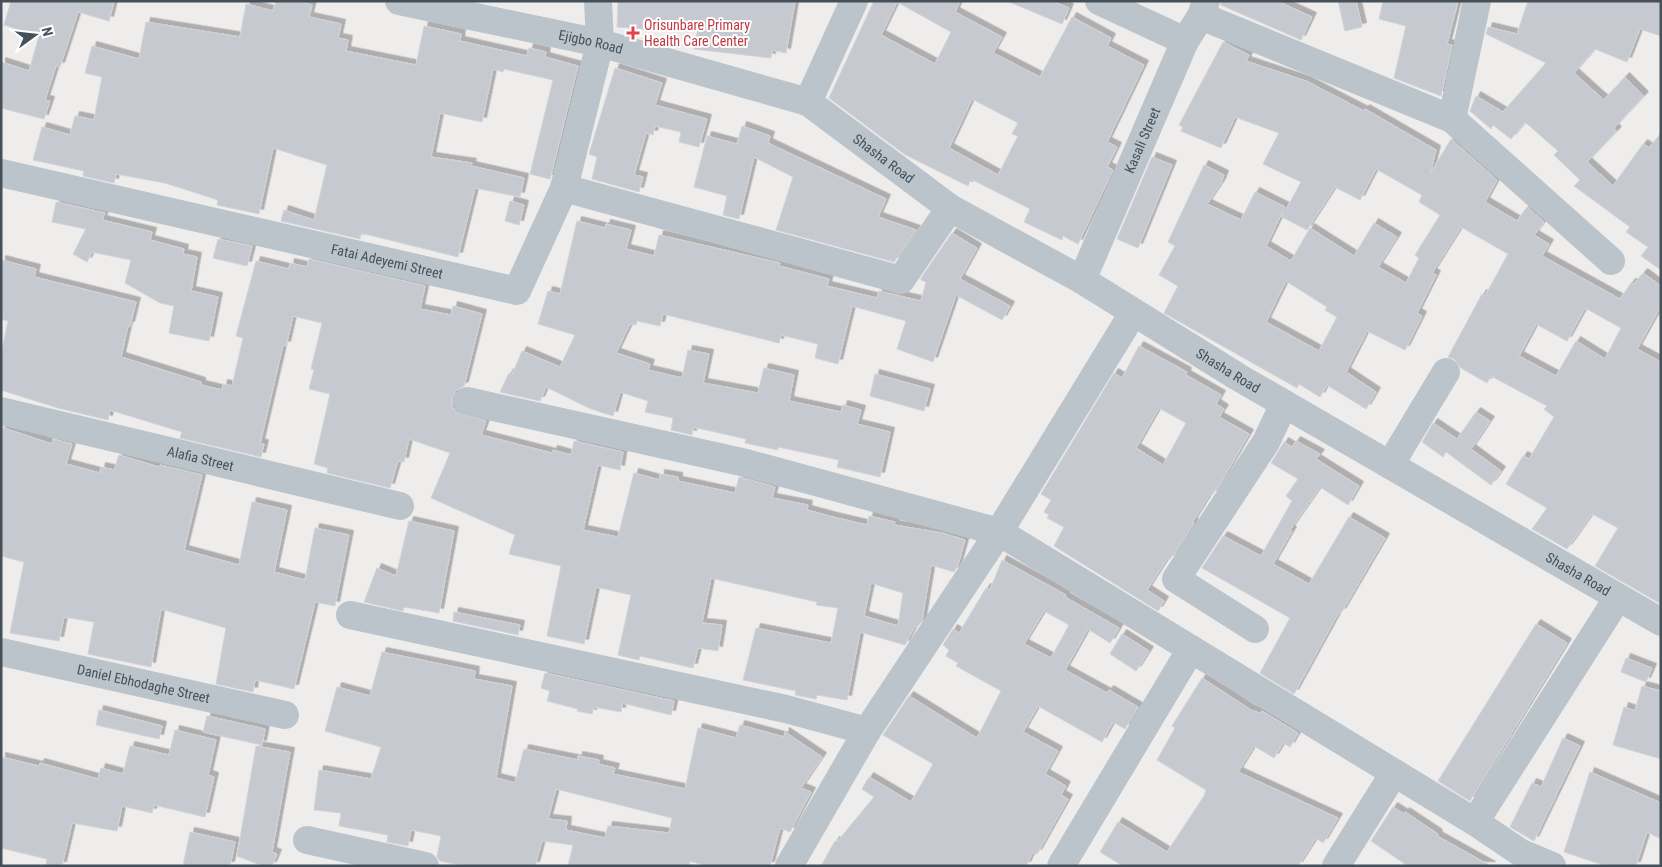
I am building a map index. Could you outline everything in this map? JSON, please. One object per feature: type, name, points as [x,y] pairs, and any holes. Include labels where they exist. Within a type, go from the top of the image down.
[{"type":"street","name":"Ejigbo Road","points":[[399,1],[600,44],[808,102]]},
{"type":"street","name":"Fatai Adeyemi Street","points":[[1,173],[517,291],[564,188],[600,44],[598,1]]},
{"type":"street","points":[[808,102],[854,1]]},
{"type":"street","points":[[1099,1],[1185,41]]},
{"type":"street","points":[[1452,119],[1477,1]]},
{"type":"street","points":[[1204,9],[1452,119],[1611,261]]},
{"type":"street","name":"Kasali Street","points":[[1082,280],[1185,41],[1204,9]]},
{"type":"street","name":"Shasha Road","points":[[808,102],[950,208],[1082,280],[1284,404],[1618,599],[1661,622]]},
{"type":"street","points":[[564,188],[901,280],[950,208]]},
{"type":"street","points":[[789,866],[867,731],[999,532],[1134,313]]},
{"type":"street","points":[[1390,465],[1446,372]]},
{"type":"street","points":[[467,401],[746,463],[999,532],[1475,822],[1520,853],[1552,866]]},
{"type":"street","points":[[1255,629],[1176,579],[1266,442],[1284,404]]},
{"type":"street","name":"Alafia Street","points":[[1,411],[400,506]]},
{"type":"street","points":[[1475,822],[1618,599]]},
{"type":"street","points":[[350,615],[786,709],[867,731]]},
{"type":"street","points":[[1061,866],[1191,649]]},
{"type":"street","name":"Daniel Ebhodaghe Street","points":[[1,652],[286,715]]},
{"type":"street","points":[[1336,866],[1394,773]]},
{"type":"street","points":[[307,840],[425,866]]},
{"type":"building","points":[[11,1],[114,1],[109,21],[78,12],[60,67],[56,66],[45,100],[50,101],[44,119],[1,108],[1,62],[29,71],[39,36],[4,25]]},
{"type":"building","points":[[276,1],[297,1],[312,5],[309,17],[341,24],[338,38],[348,40],[346,51],[416,65],[424,26],[461,34],[460,41],[527,56],[529,48],[546,52],[545,57],[578,66],[550,179],[530,174],[553,80],[504,69],[503,72],[493,69],[482,122],[440,113],[431,157],[472,163],[471,166],[524,178],[520,197],[475,188],[458,257],[361,233],[360,239],[281,221],[284,210],[314,220],[327,165],[273,148],[259,214],[217,205],[218,200],[165,183],[116,174],[114,183],[83,176],[84,171],[33,160],[42,127],[70,135],[75,116],[94,120],[102,77],[85,73],[92,46],[139,59],[146,22],[240,37],[246,4],[273,11]]},
{"type":"building","points":[[618,1],[795,1],[786,53],[772,50],[771,58],[694,49],[698,28],[645,23],[644,29],[617,27]]},
{"type":"building","points":[[874,1],[960,1],[955,12],[1002,37],[993,53],[1040,77],[1072,17],[1111,38],[1107,46],[1144,65],[1107,142],[1117,147],[1107,167],[1113,170],[1078,244],[1063,236],[1062,240],[1024,222],[1030,209],[971,179],[968,186],[904,154],[829,98]],"holes":[[[897,2],[951,32],[935,64],[881,35]],[[972,99],[1018,123],[1012,134],[1018,136],[998,175],[949,148]]]},
{"type":"building","points":[[1007,1],[1052,1],[1069,8],[1062,24]]},
{"type":"building","points":[[1221,1],[1277,1],[1312,17],[1301,40],[1221,5]]},
{"type":"building","points":[[1338,1],[1356,1],[1362,27],[1345,31]]},
{"type":"building","points":[[1383,1],[1458,1],[1447,44],[1452,45],[1441,96],[1394,78],[1406,26],[1379,19]]},
{"type":"building","points":[[1528,1],[1661,1],[1661,36],[1640,29],[1627,62],[1595,49],[1574,73],[1604,100],[1625,77],[1644,96],[1614,128],[1617,131],[1587,162],[1613,186],[1643,144],[1649,148],[1661,133],[1661,270],[1641,256],[1648,247],[1626,232],[1630,227],[1574,186],[1580,180],[1554,155],[1558,151],[1525,122],[1511,139],[1493,125],[1491,129],[1470,111],[1476,96],[1503,112],[1546,63],[1486,34],[1488,27],[1517,34]]},
{"type":"building","points":[[1223,42],[1249,55],[1246,61],[1306,81],[1364,111],[1365,109],[1436,150],[1430,174],[1451,139],[1497,180],[1485,202],[1517,221],[1527,207],[1544,222],[1534,235],[1549,244],[1542,256],[1620,299],[1631,283],[1634,284],[1643,273],[1661,286],[1661,306],[1637,349],[1661,362],[1661,604],[1595,566],[1618,528],[1592,514],[1567,549],[1532,529],[1547,508],[1506,484],[1523,456],[1529,459],[1554,417],[1544,409],[1547,406],[1491,376],[1487,383],[1461,368],[1454,359],[1448,357],[1482,294],[1485,296],[1508,254],[1461,227],[1432,273],[1436,275],[1417,313],[1422,316],[1405,350],[1367,331],[1346,372],[1376,392],[1366,409],[1327,385],[1320,397],[1299,384],[1297,388],[1164,313],[1178,286],[1159,275],[1175,246],[1168,242],[1204,165],[1224,175],[1207,204],[1241,220],[1255,192],[1285,207],[1266,246],[1291,261],[1310,228],[1354,256],[1374,223],[1397,237],[1378,267],[1406,283],[1419,258],[1415,255],[1440,215],[1419,202],[1422,195],[1376,169],[1360,200],[1335,187],[1307,230],[1282,217],[1301,182],[1263,164],[1279,133],[1235,117],[1221,148],[1181,131],[1183,127],[1179,125]],"holes":[[[1286,281],[1327,307],[1325,310],[1337,317],[1319,351],[1266,322]],[[1585,308],[1621,328],[1605,359],[1576,341],[1556,376],[1519,356],[1536,324],[1567,341]]]},
{"type":"building","points":[[615,68],[662,83],[655,105],[707,119],[699,147],[679,142],[681,132],[655,126],[653,135],[646,133],[634,175],[643,177],[639,192],[592,179],[597,157],[589,154]]},
{"type":"building","points":[[742,126],[770,136],[768,143],[886,199],[878,217],[916,230],[894,262],[776,230],[793,177],[754,157],[739,219],[723,215],[727,196],[694,187],[707,136],[737,144]]},
{"type":"building","points":[[1152,157],[1172,165],[1138,248],[1117,239]]},
{"type":"building","points":[[510,201],[524,205],[519,225],[505,221]]},
{"type":"building","points":[[56,202],[105,213],[102,220],[152,232],[150,240],[184,249],[183,254],[197,257],[191,291],[218,297],[209,341],[169,333],[174,306],[160,303],[125,283],[131,260],[92,252],[87,262],[73,254],[86,229],[52,222]]},
{"type":"building","points":[[577,221],[605,228],[606,224],[631,230],[626,249],[654,256],[659,235],[780,263],[779,266],[829,279],[827,286],[877,298],[879,291],[921,301],[926,282],[921,280],[921,278],[952,233],[977,248],[960,279],[1010,306],[1002,320],[956,295],[933,362],[897,349],[906,321],[852,306],[838,364],[815,358],[818,344],[781,335],[779,343],[663,314],[660,326],[637,321],[636,325],[630,324],[616,353],[650,364],[648,370],[682,378],[688,350],[709,354],[703,383],[758,393],[764,368],[794,375],[789,401],[841,412],[843,405],[861,410],[857,424],[890,432],[880,477],[837,467],[839,460],[778,447],[778,450],[745,443],[746,439],[693,427],[692,435],[671,430],[673,418],[645,412],[648,401],[620,392],[613,416],[591,409],[546,387],[540,401],[500,392],[509,373],[512,375],[522,351],[560,367],[575,335],[538,324],[548,291],[560,294]]},
{"type":"building","points":[[218,239],[252,246],[247,266],[213,258]]},
{"type":"building","points":[[309,259],[425,286],[420,309],[451,315],[453,306],[482,314],[464,386],[456,390],[452,398],[452,406],[457,413],[486,421],[481,435],[552,453],[553,450],[571,455],[574,441],[623,452],[620,470],[598,465],[583,530],[618,537],[634,473],[660,480],[660,474],[678,477],[678,481],[735,493],[739,477],[775,487],[772,498],[808,505],[807,510],[867,525],[869,516],[895,522],[894,525],[942,533],[965,540],[958,565],[954,572],[931,565],[922,621],[917,627],[915,626],[905,645],[860,632],[847,700],[817,695],[816,699],[795,695],[796,691],[743,680],[756,628],[831,643],[838,608],[816,605],[817,602],[711,578],[702,623],[722,625],[718,651],[698,648],[693,668],[640,656],[639,660],[618,655],[631,595],[596,587],[584,644],[547,636],[561,566],[509,554],[515,535],[431,498],[450,453],[409,439],[404,462],[398,461],[390,488],[327,473],[328,468],[314,464],[330,394],[309,389],[314,370],[311,369],[322,323],[293,316],[286,346],[283,345],[260,444],[264,444],[261,457],[180,438],[182,432],[110,410],[108,420],[58,408],[1,390],[1,354],[8,321],[1,319],[1,260],[36,269],[34,277],[136,302],[121,357],[201,382],[201,385],[222,390],[223,384],[232,386],[243,338],[236,336],[256,261],[289,269],[290,263],[307,267]],"holes":[[[871,583],[903,593],[898,626],[864,616]]]},
{"type":"building","points":[[1139,346],[1187,372],[1186,375],[1221,395],[1216,404],[1224,409],[1219,417],[1249,434],[1223,479],[1212,495],[1210,494],[1175,552],[1169,560],[1167,559],[1147,590],[1164,601],[1158,611],[1054,546],[1064,527],[1047,518],[1049,515],[1044,512],[1051,500],[1041,494],[1114,373],[1122,378]],"holes":[[[1159,408],[1186,423],[1163,465],[1136,448]]]},
{"type":"building","points":[[875,374],[930,389],[924,411],[870,396]]},
{"type":"building","points":[[1476,412],[1490,421],[1471,449],[1501,471],[1491,485],[1446,452],[1443,457],[1422,442],[1433,423],[1457,439]]},
{"type":"building","points":[[1,427],[52,444],[53,439],[72,444],[66,464],[100,473],[101,467],[114,470],[119,455],[159,467],[160,465],[202,475],[184,550],[239,565],[252,502],[287,510],[274,572],[305,580],[315,528],[349,535],[335,606],[315,602],[294,689],[255,680],[253,692],[216,684],[226,628],[161,609],[151,667],[88,654],[94,622],[64,617],[59,641],[10,633],[24,562],[1,556]]},
{"type":"building","points":[[1296,441],[1320,454],[1316,459],[1359,486],[1348,505],[1320,487],[1290,530],[1292,531],[1273,564],[1309,584],[1349,517],[1385,538],[1341,613],[1339,612],[1294,694],[1260,673],[1290,618],[1202,568],[1223,536],[1261,556],[1292,501],[1286,496],[1298,479],[1271,463],[1284,442],[1292,447]]},
{"type":"building","points":[[409,521],[454,531],[439,613],[404,607],[403,611],[364,602],[377,568],[396,576]]},
{"type":"building","points":[[1002,560],[1066,595],[1065,597],[1119,628],[1110,643],[1088,629],[1065,670],[1107,693],[1109,690],[1138,707],[1125,729],[1113,722],[1102,742],[1038,706],[1023,732],[1058,751],[1045,774],[1066,786],[1061,795],[1068,799],[1037,854],[1033,852],[1026,866],[821,866],[835,841],[837,842],[874,797],[862,789],[869,777],[911,802],[933,764],[883,735],[909,696],[977,738],[1001,691],[956,666],[958,663],[946,656],[949,650],[943,645],[953,629],[959,633],[986,588],[990,590]],"holes":[[[1044,611],[1069,625],[1051,658],[1024,644]]]},
{"type":"building","points":[[454,612],[520,625],[518,635],[453,621]]},
{"type":"building","points":[[1536,624],[1567,643],[1470,801],[1438,781]]},
{"type":"building","points":[[1122,634],[1149,651],[1136,671],[1110,654]]},
{"type":"building","points":[[382,652],[475,671],[474,679],[512,686],[496,778],[515,783],[524,749],[578,760],[578,756],[599,760],[598,764],[615,768],[613,774],[685,789],[698,728],[736,738],[740,725],[784,737],[785,732],[822,757],[801,788],[811,792],[790,832],[780,828],[770,866],[707,866],[690,861],[689,866],[568,866],[573,845],[542,841],[535,866],[464,866],[440,861],[437,857],[441,836],[411,830],[408,846],[387,842],[388,835],[339,826],[341,813],[314,810],[319,770],[371,779],[381,747],[325,731],[337,687],[370,696]],"holes":[[[556,789],[672,818],[669,833],[608,826],[605,838],[566,830],[567,821],[548,819]]]},
{"type":"building","points":[[1626,658],[1652,668],[1646,682],[1621,672]]},
{"type":"building","points":[[545,673],[674,701],[671,715],[622,703],[621,712],[594,707],[592,714],[547,701],[550,691],[541,688]]},
{"type":"building","points":[[1202,678],[1251,710],[1260,713],[1262,711],[1298,733],[1290,747],[1283,743],[1274,758],[1254,746],[1238,772],[1338,818],[1323,843],[1316,838],[1298,866],[1123,866],[1100,852],[1118,822],[1167,852],[1204,796],[1206,790],[1157,760],[1175,728],[1172,726]]},
{"type":"building","points":[[1642,686],[1661,691],[1661,759],[1613,745],[1624,707],[1635,711]]},
{"type":"building","points":[[99,710],[162,726],[159,739],[96,725]]},
{"type":"building","points":[[207,716],[265,729],[262,745],[203,732]]},
{"type":"building","points":[[175,730],[216,740],[208,775],[214,777],[205,817],[154,805],[152,813],[122,806],[117,831],[72,823],[62,866],[46,866],[47,859],[1,848],[1,757],[39,766],[40,763],[98,779],[101,768],[123,774],[130,746],[169,755]]},
{"type":"building","points":[[1563,738],[1580,746],[1534,841],[1510,827],[1532,783],[1541,787]]},
{"type":"building","points":[[256,746],[290,752],[272,852],[277,854],[272,866],[263,866],[237,856]]},
{"type":"building","points":[[1590,772],[1661,803],[1661,839],[1647,832],[1636,866],[1606,866],[1564,852]]},
{"type":"building","points":[[1393,807],[1404,814],[1405,812],[1438,834],[1437,836],[1491,866],[1408,866],[1371,841]]},
{"type":"building","points":[[190,832],[235,842],[230,866],[183,866]]},
{"type":"place","name":"Orisunbare Primary Health Care Center","points":[[633,33]]}]
